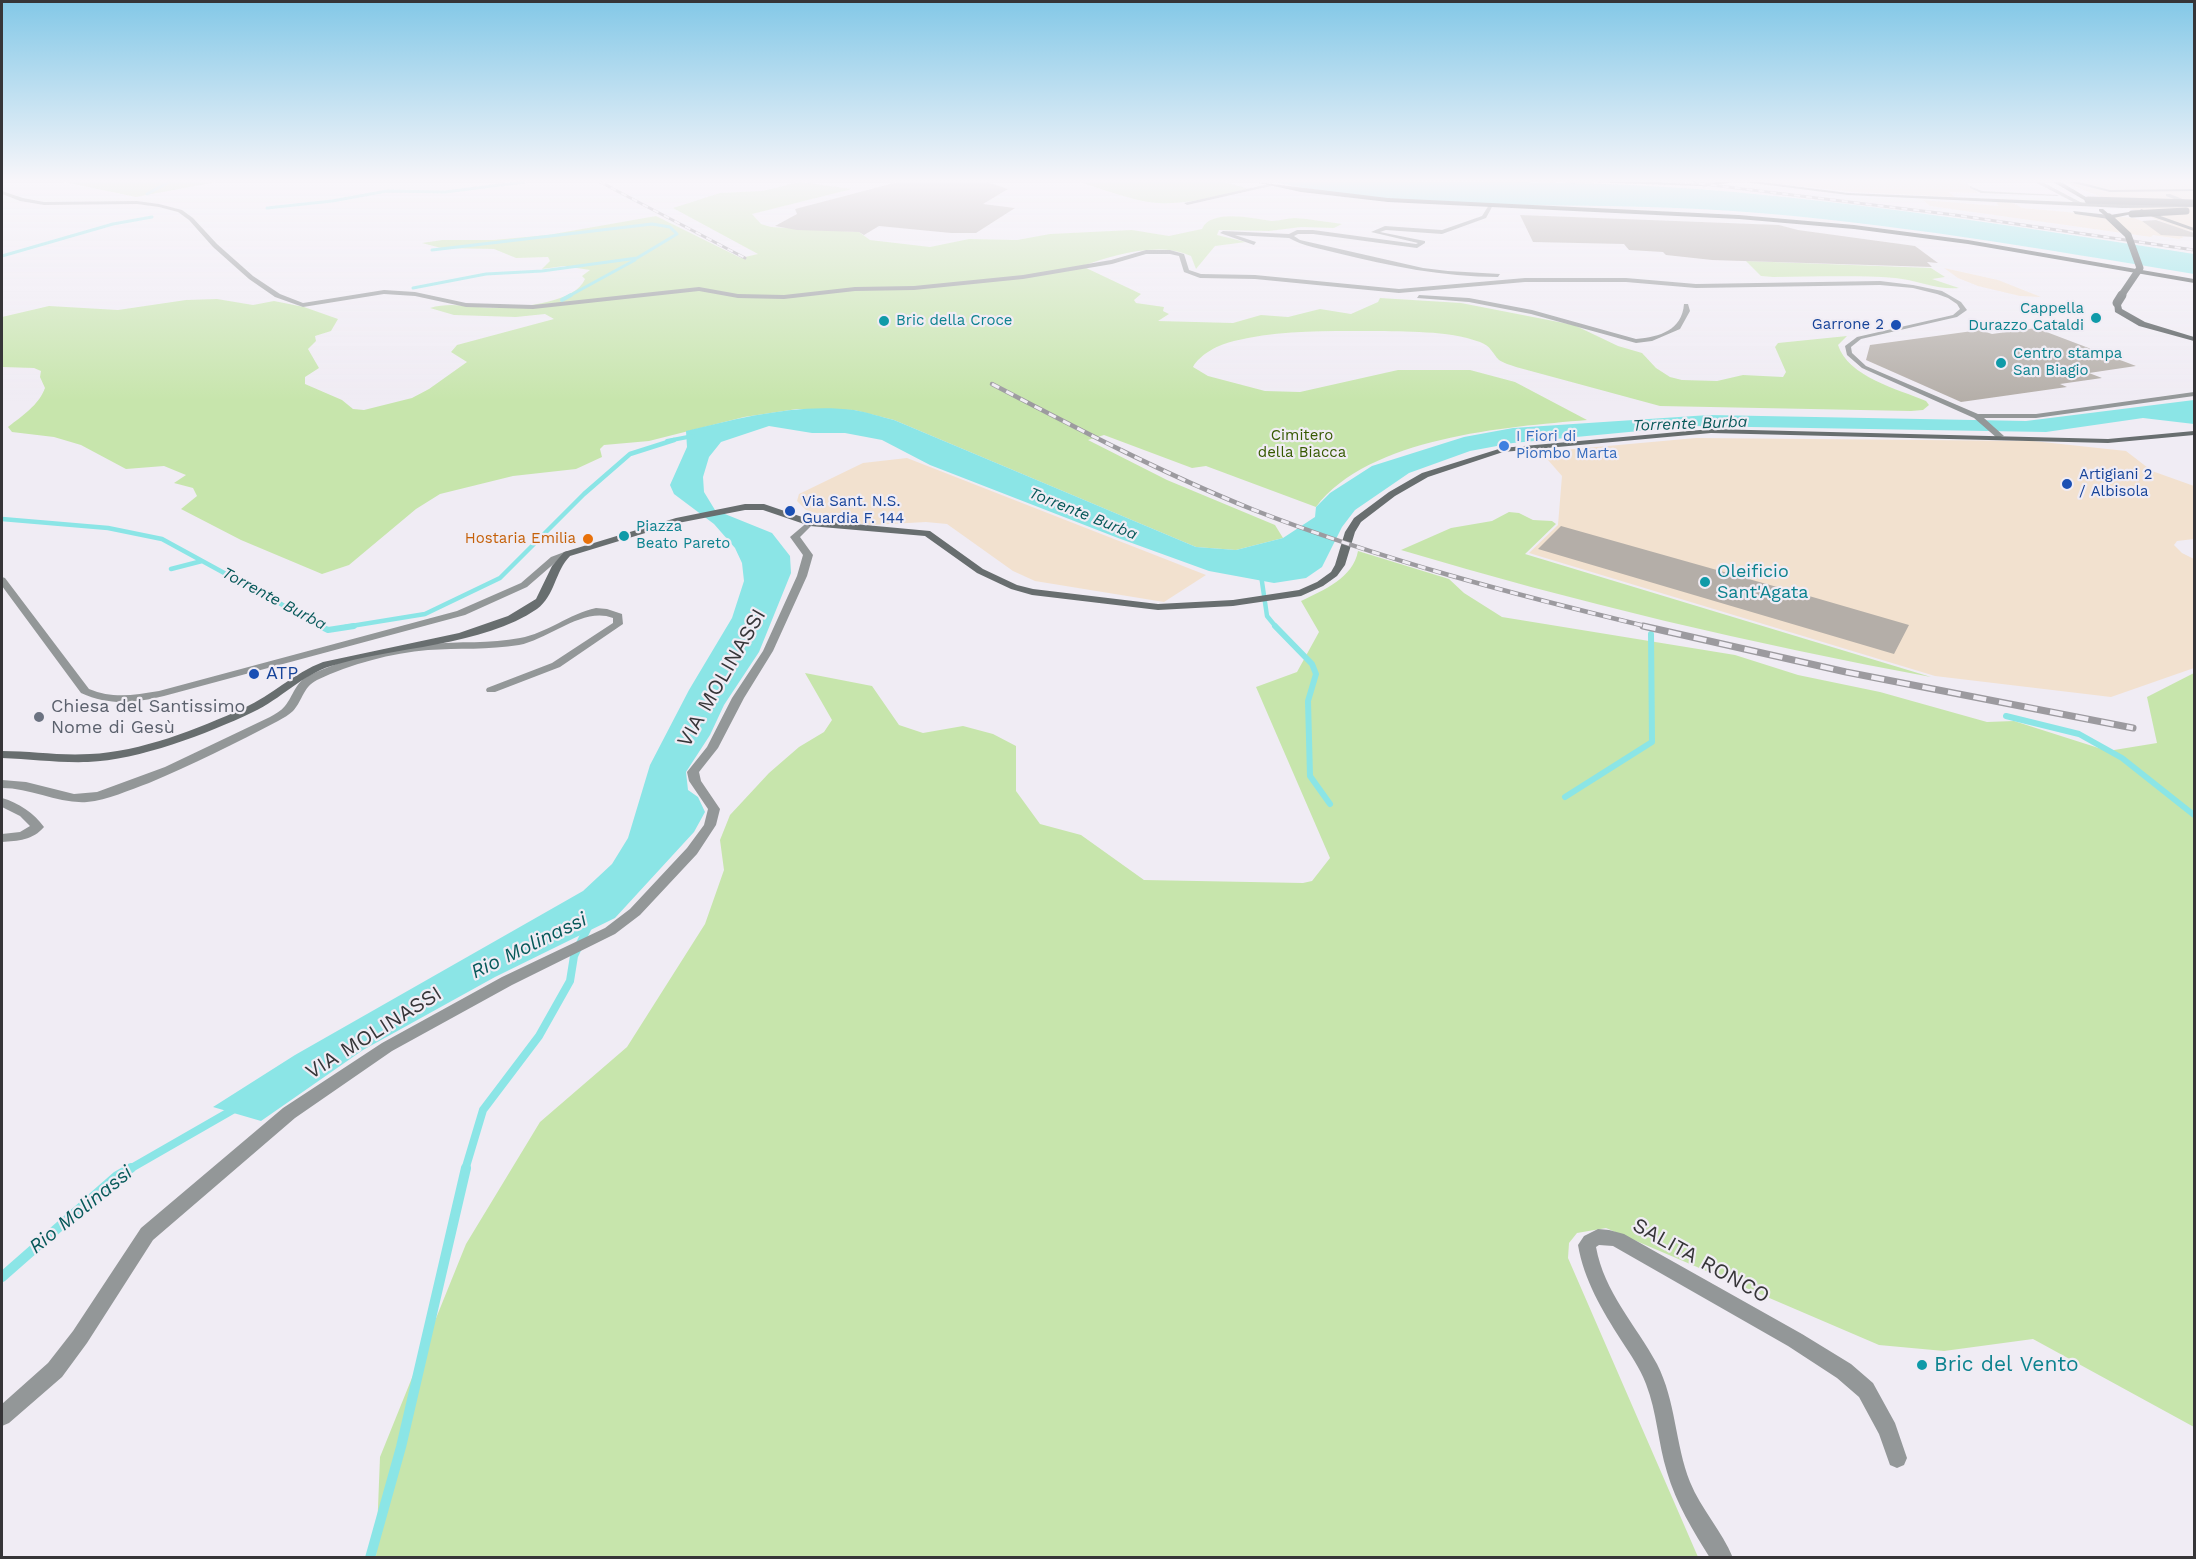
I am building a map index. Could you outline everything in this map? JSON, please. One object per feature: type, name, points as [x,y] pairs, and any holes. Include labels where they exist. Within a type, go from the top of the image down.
[{"type":"main road","points":[[2044,255],[2194,279]]},
{"type":"main road","points":[[2058,255],[2194,279]]},
{"type":"main road","points":[[2135,255],[2140,268]]},
{"type":"main road","points":[[2140,268],[2117,303],[2118,310],[2132,319],[2194,339]]},
{"type":"main road","points":[[2,755],[44,754],[72,758],[122,753],[252,709],[297,678],[325,665],[423,645],[492,625],[534,606],[545,595],[558,565],[567,554],[697,516],[730,509],[764,507],[810,523],[927,533],[980,570],[1014,587],[1032,592],[1158,607],[1187,607],[1272,599],[1312,588],[1327,579],[1340,565],[1350,532],[1357,520],[1392,494],[1425,475],[1486,453],[1532,446],[1640,439],[1711,431],[1997,434],[2108,441],[2194,433]]},
{"type":"street","points":[[227,255],[248,274],[290,303],[303,305],[384,292],[415,294],[466,305],[533,307],[699,289],[738,296],[784,297],[875,287],[925,287],[1108,265],[1138,255]]},
{"type":"street","points":[[1178,255],[1184,257],[1186,271],[1193,274],[1384,291],[1418,291],[1525,280],[1626,280],[1696,286],[1880,283],[1938,292],[1959,302],[1963,307],[1962,312],[1860,338],[1850,343],[1848,351],[1864,367],[1978,418],[1997,434]]},
{"type":"street","points":[[1359,255],[1463,275],[1510,275],[1525,280]]},
{"type":"street","points":[[1384,291],[1388,296],[1469,300],[1532,312],[1636,341],[1650,340],[1678,328],[1687,311],[1686,305]]},
{"type":"street","points":[[1978,418],[2036,416],[2194,394]]},
{"type":"street","name":"VIA MOLINASSI","points":[[2,1416],[55,1370],[80,1337],[147,1234],[289,1113],[387,1047],[507,981],[610,931],[635,912],[660,887],[692,851],[711,825],[714,809],[695,781],[693,772],[712,748],[738,698],[768,651],[802,576],[808,555],[795,537],[810,523]]},
{"type":"street","points":[[2,580],[86,691],[101,698],[128,700],[159,694],[433,622],[507,594],[524,585],[554,559],[567,554]]},
{"type":"street","points":[[2,784],[13,783],[77,798],[99,796],[196,757],[285,712],[298,688],[313,677],[423,645],[523,640],[582,615],[608,612],[618,616],[618,624],[556,665],[491,690]]},
{"type":"street","points":[[2,802],[24,813],[38,827],[23,836],[2,838]]},
{"type":"street","name":"SALITA RONCO","points":[[1723,1557],[1689,1502],[1677,1474],[1666,1419],[1652,1374],[1596,1280],[1587,1253],[1587,1245],[1591,1239],[1602,1236],[1618,1240],[1795,1340],[1844,1371],[1866,1390],[1888,1430],[1897,1458]]},
{"type":"shaded area","points":[[1944,268],[1998,280],[2041,297],[2020,296],[1978,286],[1958,278]]},
{"type":"shaded area","points":[[1696,438],[2033,441],[2126,451],[2152,471],[2194,486],[2194,539],[2177,541],[2174,545],[2182,553],[2194,559],[2194,668],[2111,697],[1935,676],[1529,553],[1558,525],[1562,476],[1541,452]]},
{"type":"shaded area","points":[[907,458],[1206,575],[1164,602],[1035,581],[1013,571],[947,524],[926,522],[871,525],[839,521],[806,510],[797,501],[799,494],[863,463]]},
{"type":"green space","name":"Cimitero della Biacca","points":[[508,255],[734,255],[741,258],[755,255],[1119,255],[1082,266],[1141,294],[1134,300],[1136,303],[1164,307],[1163,311],[1169,314],[1158,321],[1233,323],[1261,315],[1288,317],[1320,309],[1351,314],[1378,302],[1380,298],[1461,303],[1574,325],[1618,346],[1642,353],[1656,368],[1670,377],[1682,380],[1717,381],[1743,375],[1783,377],[1786,372],[1775,347],[1778,343],[1847,336],[1838,345],[1852,366],[1875,380],[1926,401],[1929,405],[1923,410],[1911,411],[1660,406],[1516,367],[1499,360],[1484,344],[1454,335],[1371,331],[1268,335],[1223,344],[1205,354],[1193,367],[1208,376],[1265,391],[1300,392],[1398,370],[1470,370],[1515,382],[1587,420],[1480,432],[1404,451],[1369,465],[1340,483],[1316,507],[1206,466],[1192,468],[1104,435],[1088,440],[1167,480],[1275,525],[1283,538],[1236,550],[1196,547],[894,420],[854,410],[797,409],[744,417],[649,441],[604,445],[600,449],[602,457],[576,469],[513,476],[440,494],[416,509],[349,565],[322,574],[241,540],[181,509],[197,496],[193,488],[174,483],[186,475],[164,466],[126,469],[81,445],[54,437],[12,432],[8,427],[34,405],[45,388],[40,377],[41,371],[34,368],[2,367],[2,317],[49,306],[118,310],[186,300],[217,299],[253,305],[274,301],[304,307],[338,319],[331,331],[315,336],[316,341],[308,349],[319,368],[305,377],[305,384],[342,400],[353,409],[364,410],[412,398],[429,389],[467,362],[451,352],[457,345],[554,319],[545,314],[516,317],[454,315],[430,308],[456,305],[500,308],[548,302],[580,287],[585,279],[582,276],[590,270],[564,266],[542,269],[550,261],[548,257],[516,258]]},
{"type":"green space","points":[[1187,255],[1208,255],[1196,269],[1191,256]]},
{"type":"green space","points":[[1746,261],[1931,268],[1945,277],[1932,279],[1959,288],[1943,288],[1895,278],[1761,276]]},
{"type":"green space","points":[[1509,512],[1519,513],[1533,520],[1552,521],[1556,524],[1525,554],[1931,677],[1797,651],[1664,621],[1401,550],[1451,528],[1492,521]]},
{"type":"green space","points":[[1358,551],[1449,579],[1464,593],[1502,617],[1735,655],[1798,675],[1880,692],[1987,722],[2014,721],[2108,751],[2157,743],[2147,697],[2194,673],[2194,1427],[2033,1339],[1944,1351],[1879,1345],[1606,1228],[1577,1233],[1569,1243],[1568,1258],[1698,1557],[376,1558],[380,1457],[466,1244],[540,1122],[627,1047],[705,924],[724,870],[720,840],[730,815],[769,773],[799,747],[824,732],[832,720],[805,673],[872,686],[899,725],[923,733],[963,726],[993,734],[1016,746],[1016,791],[1040,824],[1081,835],[1144,880],[1303,883],[1312,881],[1330,858],[1256,687],[1297,672],[1319,632],[1301,601],[1344,576],[1350,569]]},
{"type":"water","points":[[2080,255],[2194,255],[2194,274]]},
{"type":"water","points":[[2194,400],[2194,424],[2143,418],[2046,432],[1692,426],[1513,443],[1470,451],[1409,473],[1355,510],[1342,527],[1322,567],[1306,578],[1274,583],[1209,571],[1118,538],[930,465],[882,440],[845,433],[812,433],[769,426],[721,442],[709,457],[703,477],[704,492],[715,510],[772,533],[790,556],[791,573],[759,652],[724,705],[710,735],[686,772],[688,790],[698,797],[705,812],[694,832],[615,918],[495,977],[363,1050],[261,1121],[213,1107],[295,1055],[583,891],[612,864],[628,838],[650,765],[689,690],[732,618],[744,581],[742,563],[735,548],[714,524],[674,494],[670,485],[687,447],[686,431],[790,410],[833,408],[859,411],[894,420],[1196,547],[1236,550],[1283,538],[1315,517],[1316,507],[1330,493],[1372,466],[1464,437],[1513,428],[1709,415],[2026,421]]},
{"type":"building","points":[[1666,255],[1927,255],[1938,263],[1927,262],[1932,267],[1712,260]]},
{"type":"building","name":"Centro stampa San Biagio","points":[[2036,328],[2136,366],[2089,373],[2102,378],[2060,384],[2067,387],[1961,402],[1866,360],[1870,345],[1980,330],[1992,334]]},
{"type":"building","name":"Oleificio Sant'Agata","points":[[1561,526],[1909,625],[1894,654],[1538,549]]},
{"type":"waterway","points":[[2,256],[6,255]]},
{"type":"waterway","points":[[413,288],[486,274],[542,271],[637,258],[642,255]]},
{"type":"waterway","points":[[569,296],[635,260]]},
{"type":"waterway","points":[[562,300],[571,295]]},
{"type":"waterway","name":"Torrente Burba","points":[[667,441],[693,436]]},
{"type":"waterway","name":"Torrente Burba","points":[[345,627],[425,614],[500,578],[584,494],[630,454],[674,440]]},
{"type":"waterway","name":"Torrente Burba","points":[[2,519],[108,528],[162,539],[323,627]]},
{"type":"waterway","points":[[171,569],[202,561]]},
{"type":"waterway","points":[[1261,575],[1267,616],[1276,627]]},
{"type":"waterway","name":"Torrente Burba","points":[[320,626],[328,630],[354,626]]},
{"type":"waterway","points":[[1275,626],[1312,664],[1316,674],[1308,701],[1310,776],[1330,804]]},
{"type":"waterway","points":[[1565,797],[1652,742],[1651,634]]},
{"type":"waterway","points":[[2006,716],[2079,734],[2122,758],[2194,815]]},
{"type":"waterway","points":[[465,1170],[483,1110],[539,1036],[570,981],[574,956],[589,925]]},
{"type":"waterway","name":"Rio Molinassi","points":[[128,1170],[236,1108]]},
{"type":"waterway","name":"Rio Molinassi","points":[[2,1277],[117,1176],[131,1168]]},
{"type":"waterway","points":[[370,1558],[401,1447],[466,1168]]},
{"type":"railway","points":[[739,255],[745,258]]},
{"type":"railway","points":[[992,384],[1154,466],[1220,496],[1302,528],[1400,561],[1649,627]]},
{"type":"railway","points":[[1643,626],[1846,672],[2133,728]]},
{"type":"place","name":"Cappella Durazzo Cataldi","points":[[2096,318]]},
{"type":"place","name":"Bric della Croce","points":[[884,321]]},
{"type":"place","name":"Garrone 2","points":[[1896,325]]},
{"type":"place","name":"Centro stampa San Biagio","points":[[2001,363]]},
{"type":"place","name":"I Fiori di Piombo Marta","points":[[1504,446]]},
{"type":"place","name":"Artigiani 2 / Albisola","points":[[2067,484]]},
{"type":"place","name":"Via Sant. N.S. Guardia F. 144","points":[[790,511]]},
{"type":"place","name":"Piazza Beato Pareto","points":[[624,536]]},
{"type":"place","name":"Hostaria Emilia","points":[[588,539]]},
{"type":"place","name":"Oleificio Sant'Agata","points":[[1705,582]]},
{"type":"place","name":"ATP","points":[[254,674]]},
{"type":"place","name":"Chiesa del Santissimo Nome di Gesù","points":[[39,717]]},
{"type":"place","name":"Bric del Vento","points":[[1922,1365]]}]
